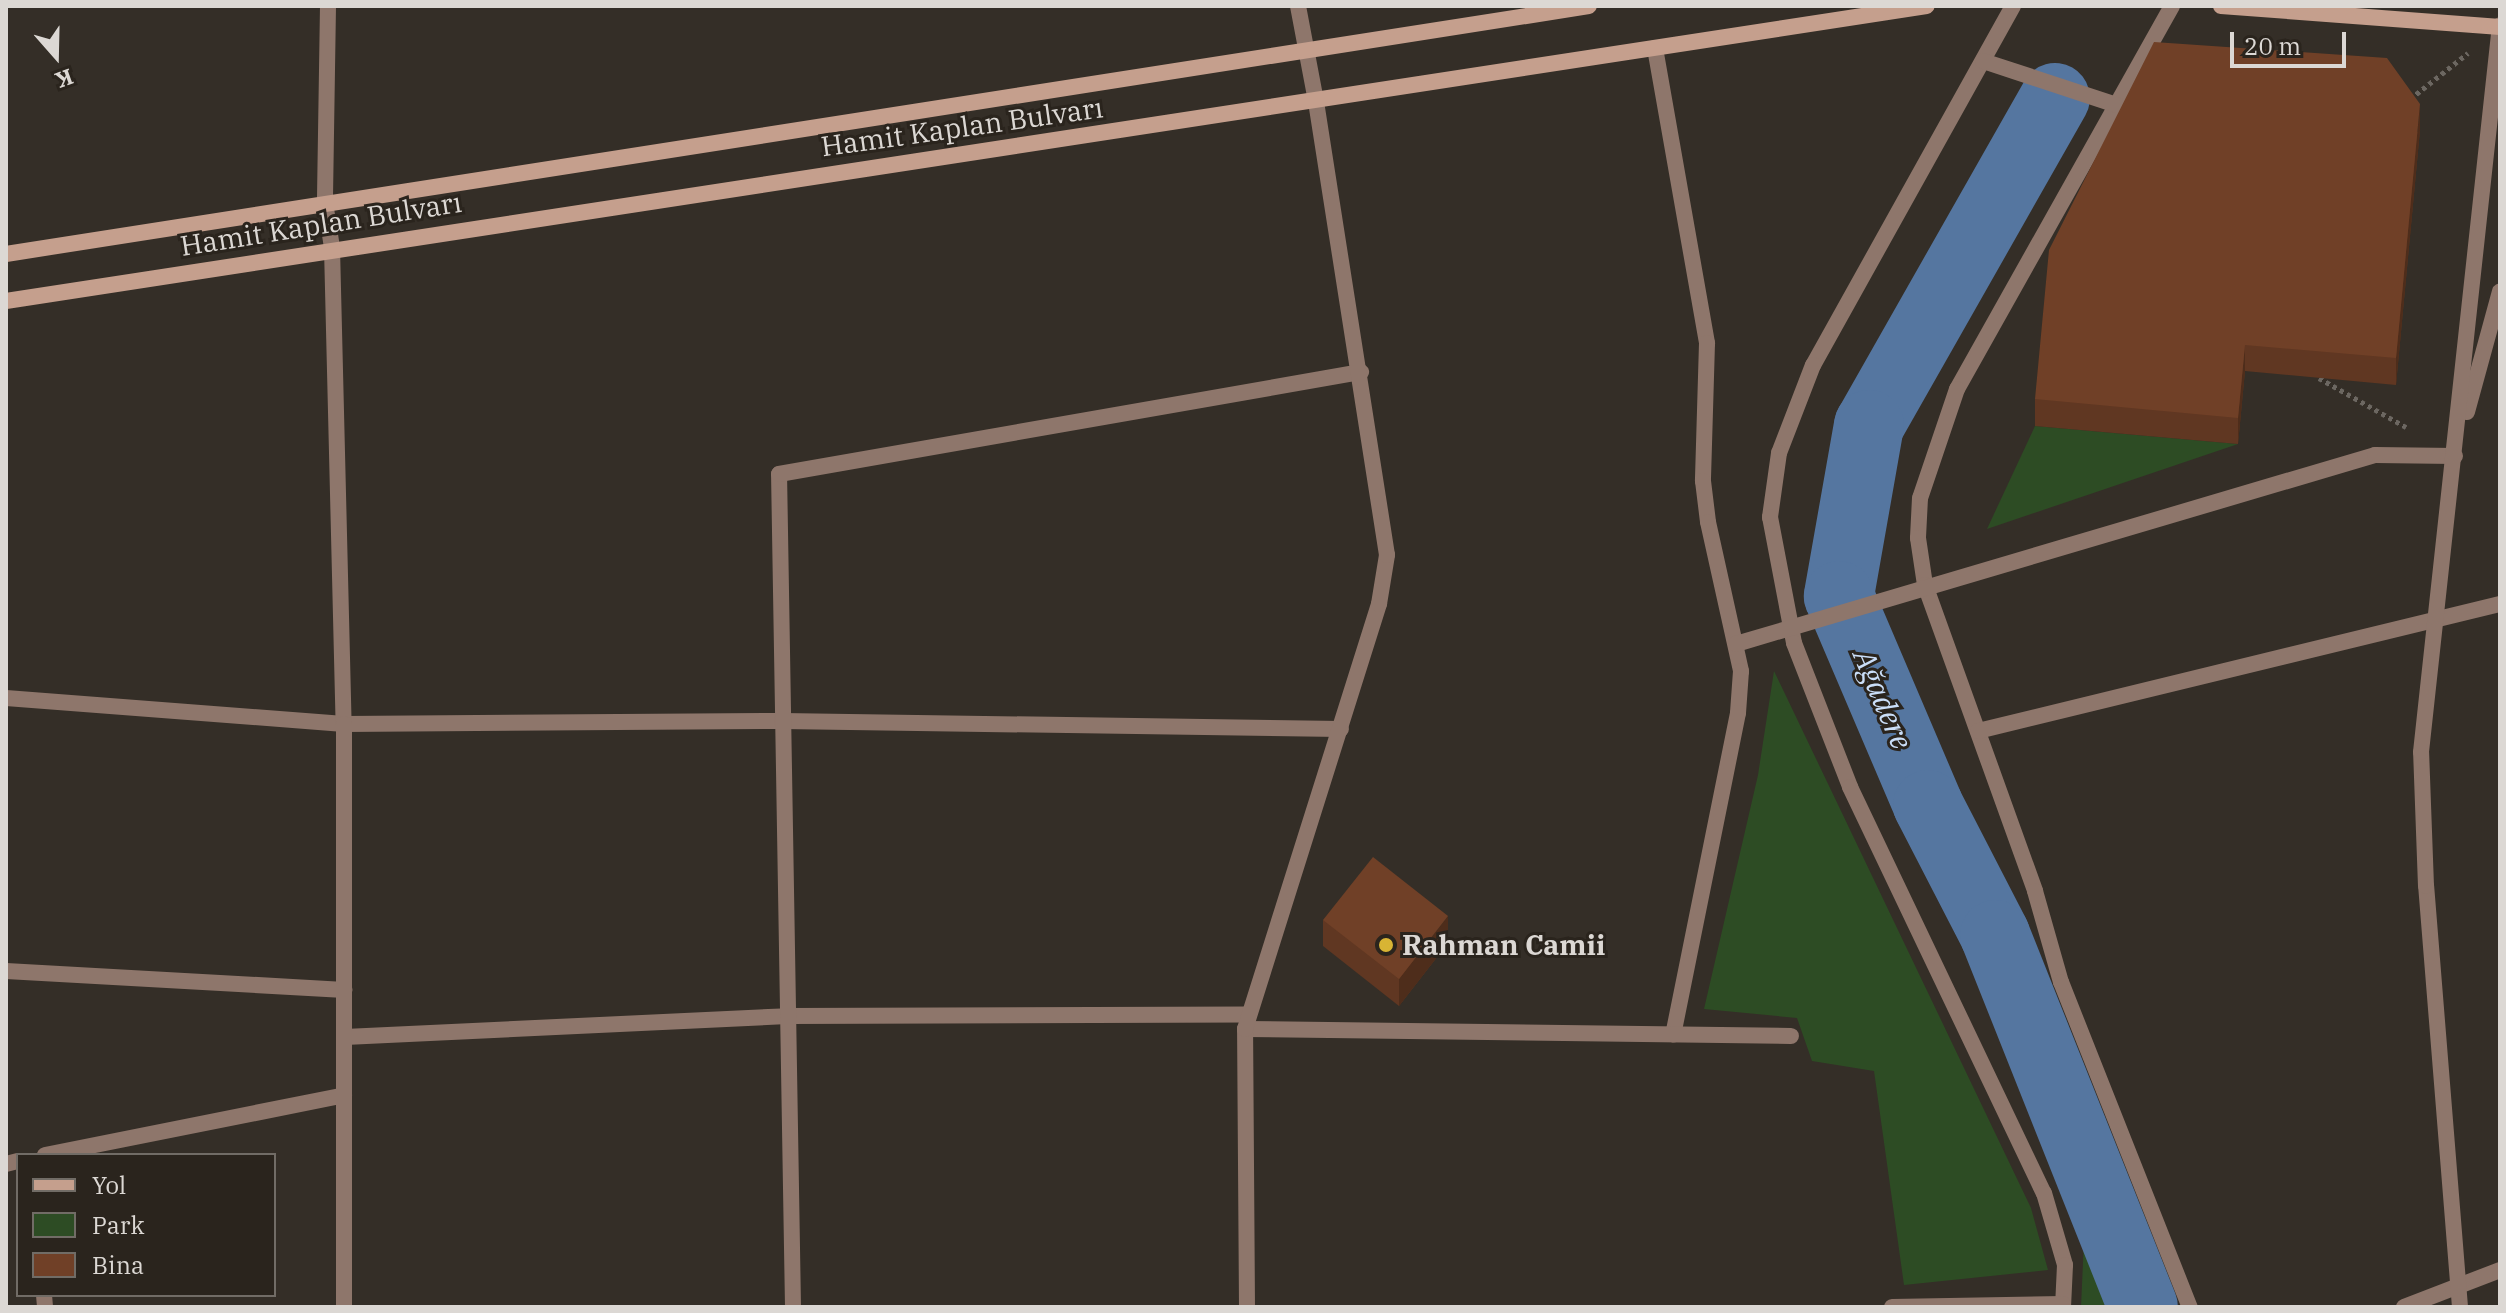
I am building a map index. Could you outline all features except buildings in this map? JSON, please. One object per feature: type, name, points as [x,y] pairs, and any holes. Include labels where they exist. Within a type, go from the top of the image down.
[{"type":"main road","name":"Hamit Kaplan Bulvarı","points":[[6,254],[1306,46],[1589,6]]},
{"type":"main road","name":"Hamit Kaplan Bulvarı","points":[[6,301],[332,248],[1926,6]]},
{"type":"main road","points":[[2221,6],[2500,27]]},
{"type":"street","points":[[328,6],[325,202],[332,248],[344,724],[344,1307]]},
{"type":"street","points":[[1247,1307],[1246,1022],[1379,604],[1387,555],[1361,372],[1298,6]]},
{"type":"street","points":[[1892,1307],[2063,1306],[2065,1265],[2044,1193],[1850,787],[1790,627],[1770,517],[1779,453],[1813,365],[2013,6]]},
{"type":"street","points":[[2172,6],[1957,389],[1939,434],[1920,498],[1925,585],[1978,731],[2083,1043],[2190,1307]]},
{"type":"street","points":[[2460,1307],[2425,856],[2421,752],[2431,619],[2455,456],[2500,27]]},
{"type":"street","points":[[1655,48],[1707,343],[1703,481],[1741,671],[1738,713],[1673,1034]]},
{"type":"street","points":[[1983,61],[2117,105]]},
{"type":"street","points":[[2455,456],[2500,291]]},
{"type":"street","points":[[793,1307],[779,474],[1361,372]]},
{"type":"street","points":[[1736,644],[1925,585],[2375,455],[2455,456]]},
{"type":"street","points":[[1978,731],[2500,604]]},
{"type":"street","points":[[6,698],[344,724],[782,721],[1341,729]]},
{"type":"street","points":[[6,971],[344,990]]},
{"type":"street","points":[[345,1037],[788,1016],[1246,1022],[1791,1036]]},
{"type":"street","points":[[55,1153],[344,1095]]},
{"type":"street","points":[[2404,1307],[2500,1270]]},
{"type":"path","points":[[2402,105],[2500,27]]},
{"type":"path","points":[[2319,378],[2414,432]]},
{"type":"green space","points":[[2035,426],[2238,444],[1987,529]]},
{"type":"green space","points":[[1774,671],[2031,1208],[2048,1270],[1904,1285],[1874,1071],[1812,1061],[1797,1018],[1704,1009],[1758,775]]},
{"type":"green space","points":[[2084,1240],[2102,1293],[2105,1307],[2081,1307]]},
{"type":"waterway","name":"Ağadere","points":[[2055,98],[1869,425],[1839,596],[1928,805],[1995,935],[2143,1307]]},
{"type":"place","name":"Rahman Camii","points":[[1386,945]]}]
